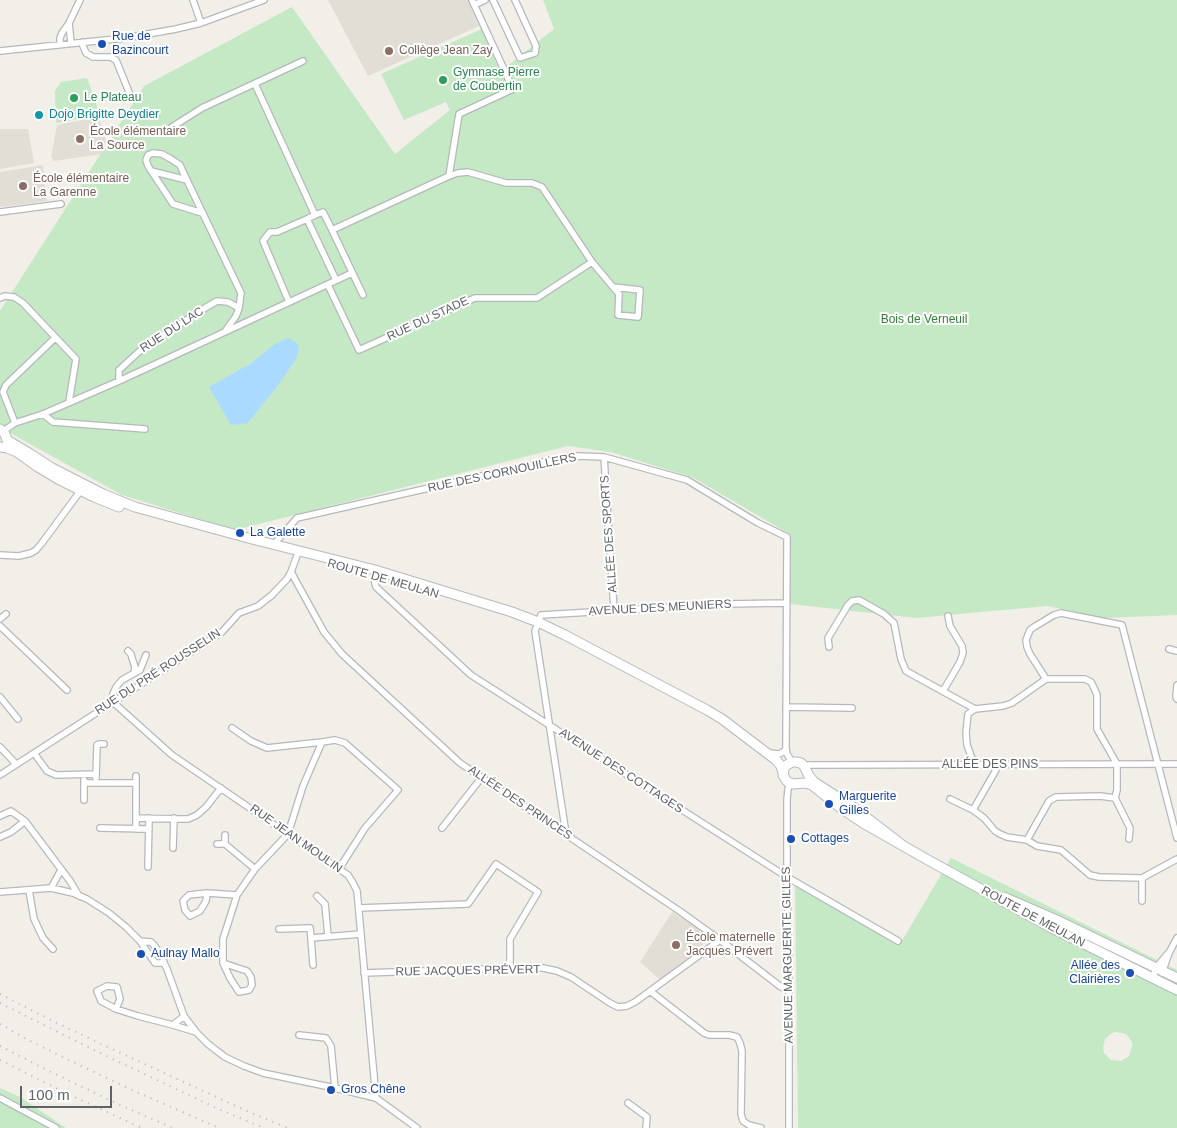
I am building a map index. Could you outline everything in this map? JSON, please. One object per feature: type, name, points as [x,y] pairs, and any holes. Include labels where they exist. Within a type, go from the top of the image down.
[{"type":"main road","points":[[0,447],[5,442],[3,433]]},
{"type":"main road","name":"ROUTE DE MEULAN","points":[[3,433],[7,440],[52,468],[120,502],[154,513],[274,544],[298,553]]},
{"type":"main road","name":"ROUTE DE MEULAN","points":[[0,447],[17,452],[38,467],[103,501],[135,513],[347,567],[375,572],[537,624],[704,714],[753,743],[776,760],[791,781],[812,785],[842,809],[905,847],[1057,931],[1177,990]]},
{"type":"main road","name":"ROUTE DE MEULAN","points":[[776,760],[791,762]]},
{"type":"main road","points":[[791,762],[799,763],[805,768],[805,778],[803,781],[791,781],[784,769],[791,762]]},
{"type":"main road","name":"ROUTE DE MEULAN","points":[[805,768],[814,782],[853,807],[905,847]]},
{"type":"main road","name":"ROUTE DE MEULAN","points":[[970,883],[1059,921],[1177,978]]},
{"type":"street","points":[[60,44],[62,33],[80,0]]},
{"type":"street","points":[[193,0],[201,23]]},
{"type":"street","points":[[449,176],[459,114],[512,88],[473,3],[485,0]]},
{"type":"street","points":[[493,0],[520,58],[535,53],[536,46],[515,0]]},
{"type":"street","points":[[0,51],[126,38],[176,29],[201,23],[260,1]]},
{"type":"street","points":[[69,23],[71,43]]},
{"type":"street","points":[[83,42],[86,53],[93,57],[110,57],[116,60],[131,97]]},
{"type":"street","points":[[172,128],[202,108],[303,61]]},
{"type":"street","points":[[255,84],[315,215]]},
{"type":"street","points":[[202,213],[173,204],[148,166],[146,160],[148,155],[153,153],[162,154],[180,165],[241,293],[241,304],[236,316],[225,332]]},
{"type":"street","points":[[151,171],[187,180]]},
{"type":"street","points":[[332,230],[458,173],[468,172],[506,183],[532,183],[542,188],[592,262],[613,287],[619,294],[618,315],[638,317],[640,290],[613,287]]},
{"type":"street","points":[[0,212],[61,204]]},
{"type":"street","points":[[289,302],[263,241],[270,232],[277,232],[323,212],[363,295]]},
{"type":"street","points":[[307,219],[336,280]]},
{"type":"street","name":"RUE DU STADE","points":[[328,284],[359,350],[475,298],[537,298],[592,262]]},
{"type":"street","points":[[3,433],[15,423],[43,414],[119,381],[352,273]]},
{"type":"street","points":[[0,298],[4,296],[14,297],[23,303],[76,359],[70,402]]},
{"type":"street","name":"RUE DU LAC","points":[[119,381],[120,370],[142,348],[216,301],[228,302],[239,308]]},
{"type":"street","points":[[15,423],[4,392],[6,385],[55,338]]},
{"type":"street","points":[[43,414],[53,422],[145,429]]},
{"type":"street","name":"RUE DES CORNOUILLERS","points":[[274,544],[297,518],[552,460],[577,456],[604,457],[687,480],[786,537],[786,604]]},
{"type":"street","name":"ALLÉE DES SPORTS","points":[[604,457],[614,610]]},
{"type":"street","points":[[0,555],[19,556],[36,550],[81,490]]},
{"type":"street","name":"RUE DU PRÉ ROUSSELIN","points":[[0,775],[222,632],[239,613],[258,606],[287,579],[298,553]]},
{"type":"street","name":"ALLÉE DES PRINCES","points":[[291,572],[324,632],[342,654],[460,763],[681,912],[782,987],[790,990]]},
{"type":"street","name":"AVENUE DES COTTAGES","points":[[375,572],[374,584],[376,587],[471,676],[787,877],[898,941]]},
{"type":"street","points":[[829,647],[828,638],[848,605],[852,601],[860,600],[884,614],[894,623],[901,659],[906,671],[975,709]]},
{"type":"street","name":"AVENUE DES MEUNIERS","points":[[537,624],[541,615],[726,604],[786,604]]},
{"type":"street","points":[[786,604],[786,748],[791,762]]},
{"type":"street","points":[[1046,679],[1027,647],[1026,640],[1030,630],[1034,627],[1061,613],[1122,625],[1177,838]]},
{"type":"street","points":[[0,620],[6,614]]},
{"type":"street","points":[[943,691],[960,662],[963,653],[962,646],[950,626],[948,616]]},
{"type":"street","points":[[537,624],[535,631],[566,834]]},
{"type":"street","points":[[0,626],[67,690]]},
{"type":"street","points":[[1169,649],[1177,651]]},
{"type":"street","points":[[128,652],[131,654],[135,667],[134,673]]},
{"type":"street","points":[[113,702],[113,694],[116,687],[122,680],[140,670],[146,655]]},
{"type":"street","points":[[973,764],[967,745],[968,714],[975,709],[1003,706],[1012,702],[1046,679],[1085,678],[1091,682],[1095,690],[1097,729],[1117,764],[1117,790],[1115,798],[1130,828],[1128,839]]},
{"type":"street","points":[[1177,685],[1177,699]]},
{"type":"street","points":[[0,697],[18,719]]},
{"type":"street","name":"RUE JEAN MOULIN","points":[[113,702],[172,755],[348,875],[357,892],[376,1098]]},
{"type":"street","points":[[786,708],[852,708]]},
{"type":"street","points":[[232,728],[251,741],[266,748],[335,740],[345,743],[398,790],[365,828],[339,869]]},
{"type":"street","points":[[223,963],[247,971],[251,977],[252,985],[249,990],[239,992],[230,978],[223,963],[223,939],[236,895],[255,870],[288,834],[303,786],[322,742]]},
{"type":"street","points":[[96,783],[97,745],[104,744]]},
{"type":"street","points":[[0,747],[16,764]]},
{"type":"street","points":[[768,753],[778,754],[784,752],[786,748]]},
{"type":"street","points":[[34,753],[47,772],[56,774],[96,774]]},
{"type":"street","name":"ALLÉE DES PINS","points":[[805,768],[810,765],[1177,764]]},
{"type":"street","points":[[973,810],[996,770],[996,765]]},
{"type":"street","points":[[84,775],[84,800]]},
{"type":"street","points":[[442,828],[482,777]]},
{"type":"street","points":[[84,783],[136,779],[136,829]]},
{"type":"street","name":"AVENUE MARGUERITE GILLES","points":[[789,1128],[790,990],[787,800],[791,781]]},
{"type":"street","points":[[136,818],[188,819],[197,815],[206,807],[220,788]]},
{"type":"street","points":[[1027,840],[1049,801],[1056,798],[1100,796],[1115,798]]},
{"type":"street","points":[[950,799],[973,810],[984,818],[995,831],[1007,838],[1027,840],[1037,846],[1061,850],[1090,875],[1142,878],[1177,859]]},
{"type":"street","points":[[0,816],[11,811],[25,821],[80,896]]},
{"type":"street","points":[[148,867],[150,818]]},
{"type":"street","points":[[173,848],[174,818]]},
{"type":"street","points":[[0,837],[25,821]]},
{"type":"street","points":[[100,828],[149,829]]},
{"type":"street","points":[[225,835],[225,844]]},
{"type":"street","points":[[216,844],[225,844],[255,870]]},
{"type":"street","points":[[359,908],[468,904],[496,864],[538,892],[510,939],[510,968]]},
{"type":"street","points":[[51,888],[61,870]]},
{"type":"street","points":[[1142,878],[1142,901]]},
{"type":"street","points":[[0,892],[51,888],[87,899],[110,913],[140,942],[155,963],[164,963]]},
{"type":"street","points":[[29,890],[34,919],[43,938],[53,949]]},
{"type":"street","points":[[207,893],[206,902],[200,911],[190,916],[185,910],[183,901],[189,895],[207,893],[236,895]]},
{"type":"street","points":[[317,896],[326,904],[328,936]]},
{"type":"street","points":[[279,929],[310,928],[312,965]]},
{"type":"street","points":[[311,938],[361,934]]},
{"type":"street","points":[[1155,979],[1177,938]]},
{"type":"street","name":"RUE JACQUES PRÉVERT","points":[[364,973],[542,968],[558,971],[618,1007],[627,1006],[635,1002],[720,940]]},
{"type":"street","points":[[140,942],[151,942],[154,945],[163,958],[184,1016],[196,1032],[225,1057],[263,1073],[376,1098],[416,1128]]},
{"type":"street","points":[[116,1009],[120,999],[117,987],[107,986],[97,991],[101,1001],[116,1009],[196,1032]]},
{"type":"street","points":[[650,991],[704,1033],[709,1035],[729,1035],[737,1038],[742,1051],[741,1114],[743,1121],[749,1125],[761,1128]]},
{"type":"street","points":[[173,1025],[184,1016]]},
{"type":"street","points":[[299,1035],[326,1038],[331,1046],[335,1088]]},
{"type":"street","points":[[0,1098],[56,1128]]},
{"type":"street","points":[[628,1103],[647,1117],[646,1128]]},
{"type":"shaded area","name":"Collège Jean Zay","points":[[328,0],[468,0],[479,26],[368,76]]},
{"type":"shaded area","name":"École élémentaire La Source","points":[[99,117],[109,153],[54,161],[51,157],[57,125]]},
{"type":"shaded area","points":[[0,129],[28,129],[34,163],[0,169]]},
{"type":"shaded area","name":"École élémentaire La Garenne","points":[[43,165],[47,201],[0,207],[0,172]]},
{"type":"shaded area","name":"École maternelle Jacques Prévert","points":[[672,912],[697,927],[704,941],[701,950],[660,980],[640,962]]},
{"type":"green space","name":"Bois de Verneuil","points":[[543,0],[1177,0],[1177,615],[1103,618],[1047,606],[916,618],[790,604],[791,535],[694,478],[611,452],[568,446],[235,530],[122,495],[0,426],[0,311],[144,86],[292,7],[395,154],[450,110],[446,102],[404,120],[381,74],[482,29],[500,72],[554,29]],"holes":[[[262,355],[295,361],[277,387],[248,423],[232,374]]]},
{"type":"green space","name":"Le Plateau","points":[[87,78],[100,115],[56,123],[55,91],[61,82]]},
{"type":"green space","points":[[951,858],[1177,970],[1177,1128],[798,1128],[795,883],[900,944]],"holes":[[[1116,1032],[1126,1034],[1132,1042],[1129,1056],[1121,1061],[1111,1060],[1104,1053],[1105,1039]]]},
{"type":"green space","points":[[0,1088],[20,1097],[66,1128],[0,1128]]},
{"type":"water","points":[[288,338],[297,343],[299,350],[295,361],[248,423],[231,425],[209,387],[250,364],[275,344]]},
{"type":"railway","points":[[0,994],[112,1049],[288,1128]]},
{"type":"railway","points":[[0,1003],[216,1108],[264,1128]]},
{"type":"railway","points":[[0,1024],[73,1062],[219,1128]]},
{"type":"railway","points":[[0,1046],[118,1104],[173,1128]]},
{"type":"railway","points":[[0,1060],[142,1128]]},
{"type":"place","name":"Rue de Bazincourt","points":[[102,44]]},
{"type":"place","name":"Collège Jean Zay","points":[[389,51]]},
{"type":"place","name":"Gymnase Pierre de Coubertin","points":[[443,80]]},
{"type":"place","name":"Le Plateau","points":[[74,98]]},
{"type":"place","name":"Dojo Brigitte Deydier","points":[[39,115]]},
{"type":"place","name":"École élémentaire La Source","points":[[80,139]]},
{"type":"place","name":"École élémentaire La Garenne","points":[[23,186]]},
{"type":"place","name":"La Galette","points":[[240,533]]},
{"type":"place","name":"Marguerite Gilles","points":[[829,804]]},
{"type":"place","name":"Cottages","points":[[791,839]]},
{"type":"place","name":"École maternelle Jacques Prévert","points":[[676,945]]},
{"type":"place","name":"Aulnay Mallo","points":[[141,954]]},
{"type":"place","name":"Allée des Clairières","points":[[1130,973]]},
{"type":"place","name":"Gros Chêne","points":[[331,1090]]}]
